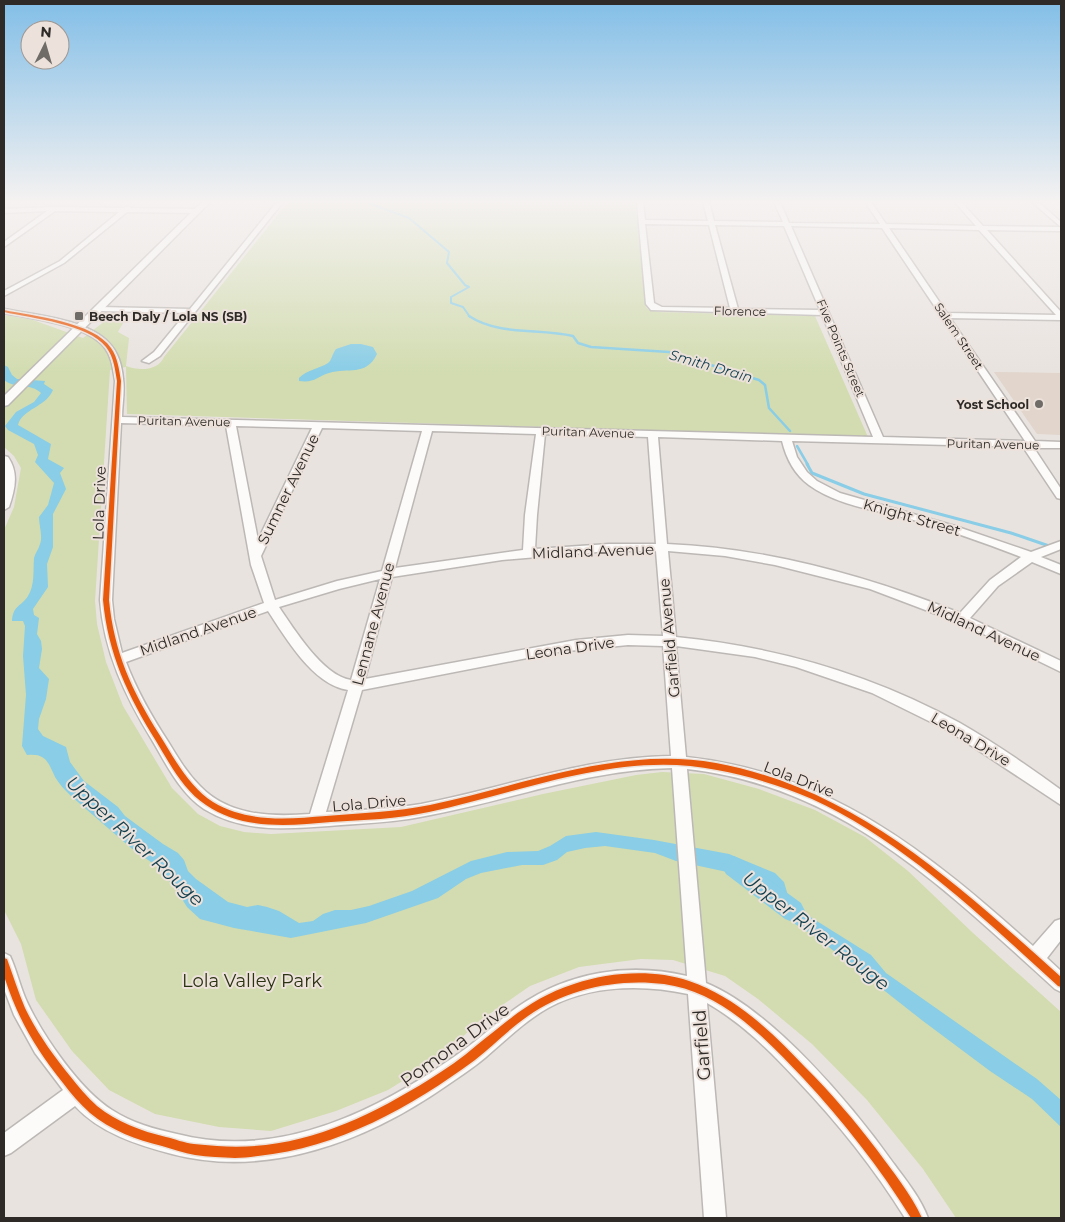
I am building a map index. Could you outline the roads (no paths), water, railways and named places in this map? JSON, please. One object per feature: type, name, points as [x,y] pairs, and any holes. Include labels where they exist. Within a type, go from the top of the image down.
[{"type":"main road","points":[[4,402],[149,259]]},
{"type":"street","points":[[4,294],[66,259]]},
{"type":"street","points":[[146,361],[156,354],[234,259]]},
{"type":"street","name":"Florence","points":[[645,259],[650,304],[654,308],[826,313]]},
{"type":"street","points":[[721,259],[735,311]]},
{"type":"street","name":"Five Points Street","points":[[802,259],[880,441]]},
{"type":"street","name":"Salem Street","points":[[906,259],[1030,444],[1061,496]]},
{"type":"street","points":[[1009,259],[1061,317]]},
{"type":"street","points":[[99,309],[192,312]]},
{"type":"street","name":"Lola Drive","points":[[4,311],[43,318],[93,334],[102,341],[114,356],[119,381],[106,600],[108,624],[127,684],[141,711],[186,781],[200,796],[222,811],[250,820],[281,823],[409,813],[593,769],[649,762],[679,762],[716,766],[756,776],[809,794],[851,814],[885,835],[914,856],[1061,983]]},
{"type":"street","points":[[944,315],[1061,317]]},
{"type":"street","name":"Puritan Avenue","points":[[116,420],[1061,445]]},
{"type":"street","points":[[230,422],[248,523],[257,554],[260,574],[271,606],[302,651],[314,663],[341,684],[356,686]]},
{"type":"street","name":"Sumner Avenue","points":[[257,554],[319,424]]},
{"type":"street","name":"Lennane Avenue","points":[[316,820],[356,686],[428,427]]},
{"type":"street","points":[[529,553],[531,515],[541,430]]},
{"type":"street","name":"Garfield Avenue","points":[[653,434],[686,842]]},
{"type":"street","name":"Knight Street","points":[[786,438],[790,453],[799,470],[808,479],[822,488],[847,498],[965,532],[1061,570]]},
{"type":"street","points":[[4,459],[9,466],[10,483],[4,506]]},
{"type":"street","points":[[964,618],[990,584],[1020,562],[1061,545]]},
{"type":"street","name":"Midland Avenue","points":[[118,660],[271,606],[336,586],[387,574],[445,563],[529,553],[595,548],[662,548],[728,553],[801,566],[880,588],[964,618],[1061,667]]},
{"type":"street","name":"Leona Drive","points":[[356,686],[556,648],[626,640],[670,641],[713,645],[770,655],[828,671],[909,704],[953,727],[1007,760],[1061,798]]},
{"type":"street","name":"Garfield","points":[[686,842],[715,1218]]},
{"type":"street","points":[[1034,959],[1061,927]]},
{"type":"street","name":"Pomona Drive","points":[[4,962],[14,996],[27,1025],[41,1047],[92,1108],[110,1120],[166,1144],[214,1153],[280,1148],[338,1133],[389,1110],[474,1054],[526,1011],[556,994],[601,982],[643,978],[668,980],[714,996],[738,1011],[779,1047],[833,1104],[873,1152],[917,1218]]},
{"type":"street","points":[[4,1146],[77,1092]]},
{"type":"water","points":[[351,344],[373,347],[377,354],[368,366],[362,369],[336,371],[312,380],[299,381],[299,378],[306,373],[328,363],[336,349]]},
{"type":"water","points":[[4,365],[8,367],[12,375],[17,379],[45,381],[44,384],[53,390],[50,396],[24,415],[18,425],[51,444],[48,459],[64,468],[60,473],[66,489],[53,514],[53,547],[47,564],[48,587],[33,609],[34,615],[39,618],[37,634],[41,641],[42,649],[39,668],[49,679],[38,729],[43,736],[66,747],[70,762],[84,781],[118,807],[125,816],[178,853],[184,860],[188,871],[196,879],[228,902],[247,907],[258,905],[267,907],[279,911],[299,923],[313,921],[323,914],[335,910],[351,910],[369,906],[412,891],[471,861],[507,852],[538,851],[566,836],[596,832],[654,840],[729,854],[775,873],[784,882],[789,899],[812,918],[871,955],[886,973],[1037,1079],[1061,1100],[1061,1127],[1032,1099],[990,1071],[923,1021],[816,937],[787,919],[780,912],[774,892],[766,885],[741,875],[676,861],[655,853],[605,846],[567,852],[557,860],[543,865],[522,865],[481,873],[466,879],[438,898],[366,923],[291,938],[234,928],[200,919],[187,907],[158,867],[131,848],[71,796],[57,780],[46,760],[38,755],[27,755],[22,746],[26,695],[23,656],[25,626],[23,621],[12,621],[14,612],[28,596],[32,587],[34,558],[41,541],[39,517],[48,505],[54,483],[35,462],[38,455],[34,444],[8,430],[5,426],[16,412],[34,402],[41,393],[33,388],[8,383],[4,380]]},
{"type":"waterway","name":"Smith Drain","points":[[448,259],[447,263],[465,285],[469,287],[451,297],[451,303],[463,307],[469,316]]},
{"type":"waterway","name":"Smith Drain","points":[[469,316],[481,322],[506,329],[573,336],[578,343],[591,347],[669,352],[759,380],[765,385],[769,408],[790,431]]},
{"type":"waterway","name":"Smith Drain","points":[[797,446],[808,465]]},
{"type":"waterway","name":"Smith Drain","points":[[807,464],[812,473],[864,494],[1011,533],[1052,547]]},
{"type":"waterway","name":"Upper River Rouge","points":[[734,867],[793,911]]},
{"type":"place","name":"Beech Daly / Lola NS (SB)","points":[[79,316]]},
{"type":"place","name":"Yost School","points":[[1039,404]]},
{"type":"park label","name":"Lola Valley Park","points":[[252,981]]}]
